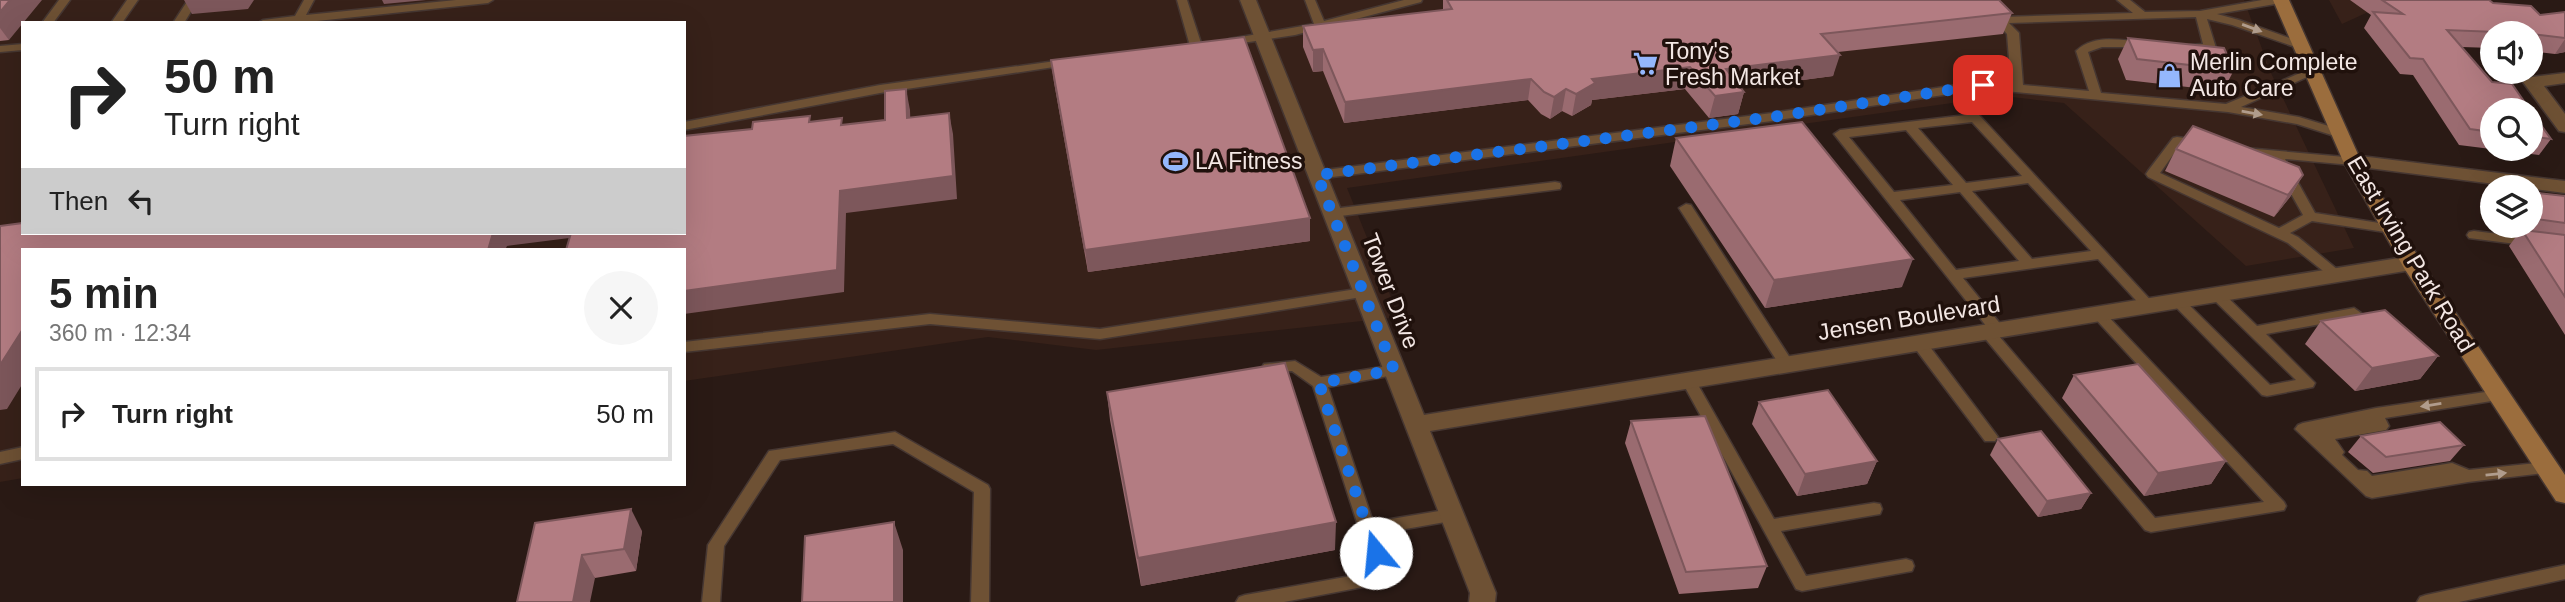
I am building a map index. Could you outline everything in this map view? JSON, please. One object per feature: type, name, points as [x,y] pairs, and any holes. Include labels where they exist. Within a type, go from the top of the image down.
[{"type":"main road","name":"East Irving Park Road","points":[[2281,0],[2353,160],[2411,263],[2565,494]]},
{"type":"street","name":"Tower Drive","points":[[1248,0],[1483,593],[1482,602]]},
{"type":"street","points":[[2565,78],[2532,82],[2565,127]]},
{"type":"street","points":[[2353,160],[2565,187]]},
{"type":"street","name":"Jensen Boulevard","points":[[1415,425],[2411,263]]},
{"type":"lane","points":[[49,21],[65,0]]},
{"type":"lane","points":[[60,21],[76,0]]},
{"type":"lane","points":[[117,21],[133,0]]},
{"type":"lane","points":[[179,21],[193,0]]},
{"type":"lane","points":[[299,19],[309,0]]},
{"type":"lane","points":[[281,21],[488,0]]},
{"type":"lane","points":[[1182,0],[1191,47],[1263,38],[1418,0]]},
{"type":"lane","points":[[1310,0],[1320,26]]},
{"type":"lane","points":[[1980,0],[2013,33],[2017,88]]},
{"type":"lane","points":[[2122,0],[2134,6],[2142,16]]},
{"type":"lane","points":[[2001,20],[2200,14],[2281,0]]},
{"type":"lane","points":[[388,21],[394,9]]},
{"type":"lane","points":[[2200,14],[2235,22],[2302,46]]},
{"type":"lane","points":[[2183,47],[2210,48],[2200,14]]},
{"type":"lane","points":[[2096,96],[2082,51],[2088,46],[2102,43],[2156,46]]},
{"type":"lane","points":[[0,49],[21,47]]},
{"type":"lane","points":[[686,126],[867,91],[1078,61]]},
{"type":"lane","points":[[2228,108],[2312,71]]},
{"type":"lane","points":[[1317,175],[1758,118],[1983,85],[2228,108],[2299,121],[2341,134]]},
{"type":"lane","points":[[2098,314],[2278,506],[2151,525],[1993,331],[1840,134],[1975,118],[2149,306]]},
{"type":"lane","points":[[1909,126],[2029,264]]},
{"type":"lane","points":[[2214,146],[2177,141],[2152,174],[2293,240],[2337,275]]},
{"type":"lane","points":[[2239,150],[2353,160]]},
{"type":"lane","points":[[2276,155],[2310,217]]},
{"type":"lane","points":[[1890,197],[2032,179]]},
{"type":"lane","points":[[1332,213],[1555,186]]},
{"type":"lane","points":[[1686,208],[1787,365]]},
{"type":"lane","points":[[2280,233],[2310,217],[2392,229]]},
{"type":"lane","points":[[2474,235],[2565,246]]},
{"type":"lane","points":[[1952,275],[2102,254]]},
{"type":"lane","points":[[686,347],[930,319],[1100,334],[1363,293]]},
{"type":"lane","points":[[2176,301],[2267,391],[2308,383],[2217,295]]},
{"type":"lane","points":[[2255,331],[2354,313]]},
{"type":"lane","points":[[1919,343],[1990,437]]},
{"type":"lane","points":[[1245,602],[1383,577],[1319,383],[1295,366],[1248,372]]},
{"type":"lane","points":[[1319,383],[1394,370]]},
{"type":"lane","points":[[1688,380],[1802,584],[1906,566]]},
{"type":"lane","points":[[2499,395],[2376,414],[2303,429],[2372,492],[2468,476],[2547,468]]},
{"type":"lane","points":[[2376,414],[2381,426],[2326,435],[2329,446],[2369,483],[2452,469],[2468,476]]},
{"type":"lane","points":[[711,602],[716,545],[775,455],[895,438],[982,489],[980,602]]},
{"type":"lane","points":[[0,458],[21,453]]},
{"type":"lane","points":[[1769,526],[1874,509]]},
{"type":"lane","points":[[1369,529],[1451,515]]},
{"type":"lane","points":[[2426,602],[2565,572]]},
{"type":"shaded area","points":[[0,0],[2244,0],[2271,73],[2354,248],[2246,266],[2064,103],[2002,96],[1347,188],[1399,317],[1096,350],[988,337],[686,381],[686,248],[21,248],[21,478],[0,482]]},
{"type":"shaded area","points":[[2329,0],[2470,0],[2366,13],[2342,24]]},
{"type":"building","points":[[0,0],[10,0],[0,12]]},
{"type":"building","points":[[1447,0],[1999,0],[2012,13],[1821,34],[1840,55],[1726,69],[1744,92],[1715,96],[1690,67],[1592,79],[1595,83],[1576,94],[1566,89],[1554,97],[1544,92],[1531,79],[1345,102],[1323,49],[1313,50],[1303,26],[1452,9]]},
{"type":"building","points":[[2382,0],[2489,0],[2493,3],[2531,6],[2540,15],[2565,12],[2565,38],[2543,35],[2543,21],[2480,21],[2480,31],[2447,30],[2480,68],[2480,84],[2512,84],[2522,98],[2480,98],[2480,130],[2470,129],[2423,59],[2410,58],[2373,12],[2403,14]]},
{"type":"building","name":"LA Fitness","points":[[1244,37],[1310,218],[1085,250],[1051,60]]},
{"type":"building","points":[[2128,38],[2224,48],[2234,70],[2137,59]]},
{"type":"building","points":[[906,89],[907,118],[949,113],[953,176],[840,191],[837,270],[686,291],[686,248],[567,248],[570,235],[686,235],[686,136],[752,129],[753,122],[810,116],[809,122],[842,118],[841,125],[885,120],[885,91]]},
{"type":"building","points":[[1802,122],[1913,259],[1774,280],[1676,138]]},
{"type":"building","points":[[2193,126],[2299,167],[2303,175],[2288,195],[2176,149]]},
{"type":"building","points":[[2543,128],[2551,139],[2543,138]]},
{"type":"building","points":[[2543,193],[2565,196],[2565,223],[2543,220]]},
{"type":"building","points":[[21,223],[21,235],[492,235],[489,248],[21,248],[21,332],[0,365],[0,226]]},
{"type":"building","points":[[2543,232],[2565,235],[2565,297],[2527,238],[2543,238]]},
{"type":"building","points":[[2385,310],[2438,356],[2372,368],[2321,321]]},
{"type":"building","points":[[1285,363],[1336,522],[1138,558],[1107,392]]},
{"type":"building","points":[[2138,364],[2226,461],[2158,473],[2074,375]]},
{"type":"building","points":[[1828,390],[1877,461],[1805,474],[1759,402]]},
{"type":"building","points":[[1705,416],[1767,566],[1686,572],[1631,421]]},
{"type":"building","points":[[2440,422],[2464,445],[2386,457],[2361,436]]},
{"type":"building","points":[[2041,431],[2091,493],[2047,501],[1998,439]]},
{"type":"building","points":[[631,509],[624,549],[582,555],[573,602],[517,602],[535,523]]},
{"type":"building","points":[[894,522],[894,602],[802,602],[805,536]]},
{"type":"place","name":"Tony's Fresh Market","points":[[1645,64]]},
{"type":"place","name":"Merlin Complete Auto Care","points":[[2170,75]]},
{"type":"place","name":"LA Fitness","points":[[1175,161]]},
{"type":"route","points":[[1376,553],[1319,383],[1394,370],[1317,175],[1772,117],[1983,85]]}]
